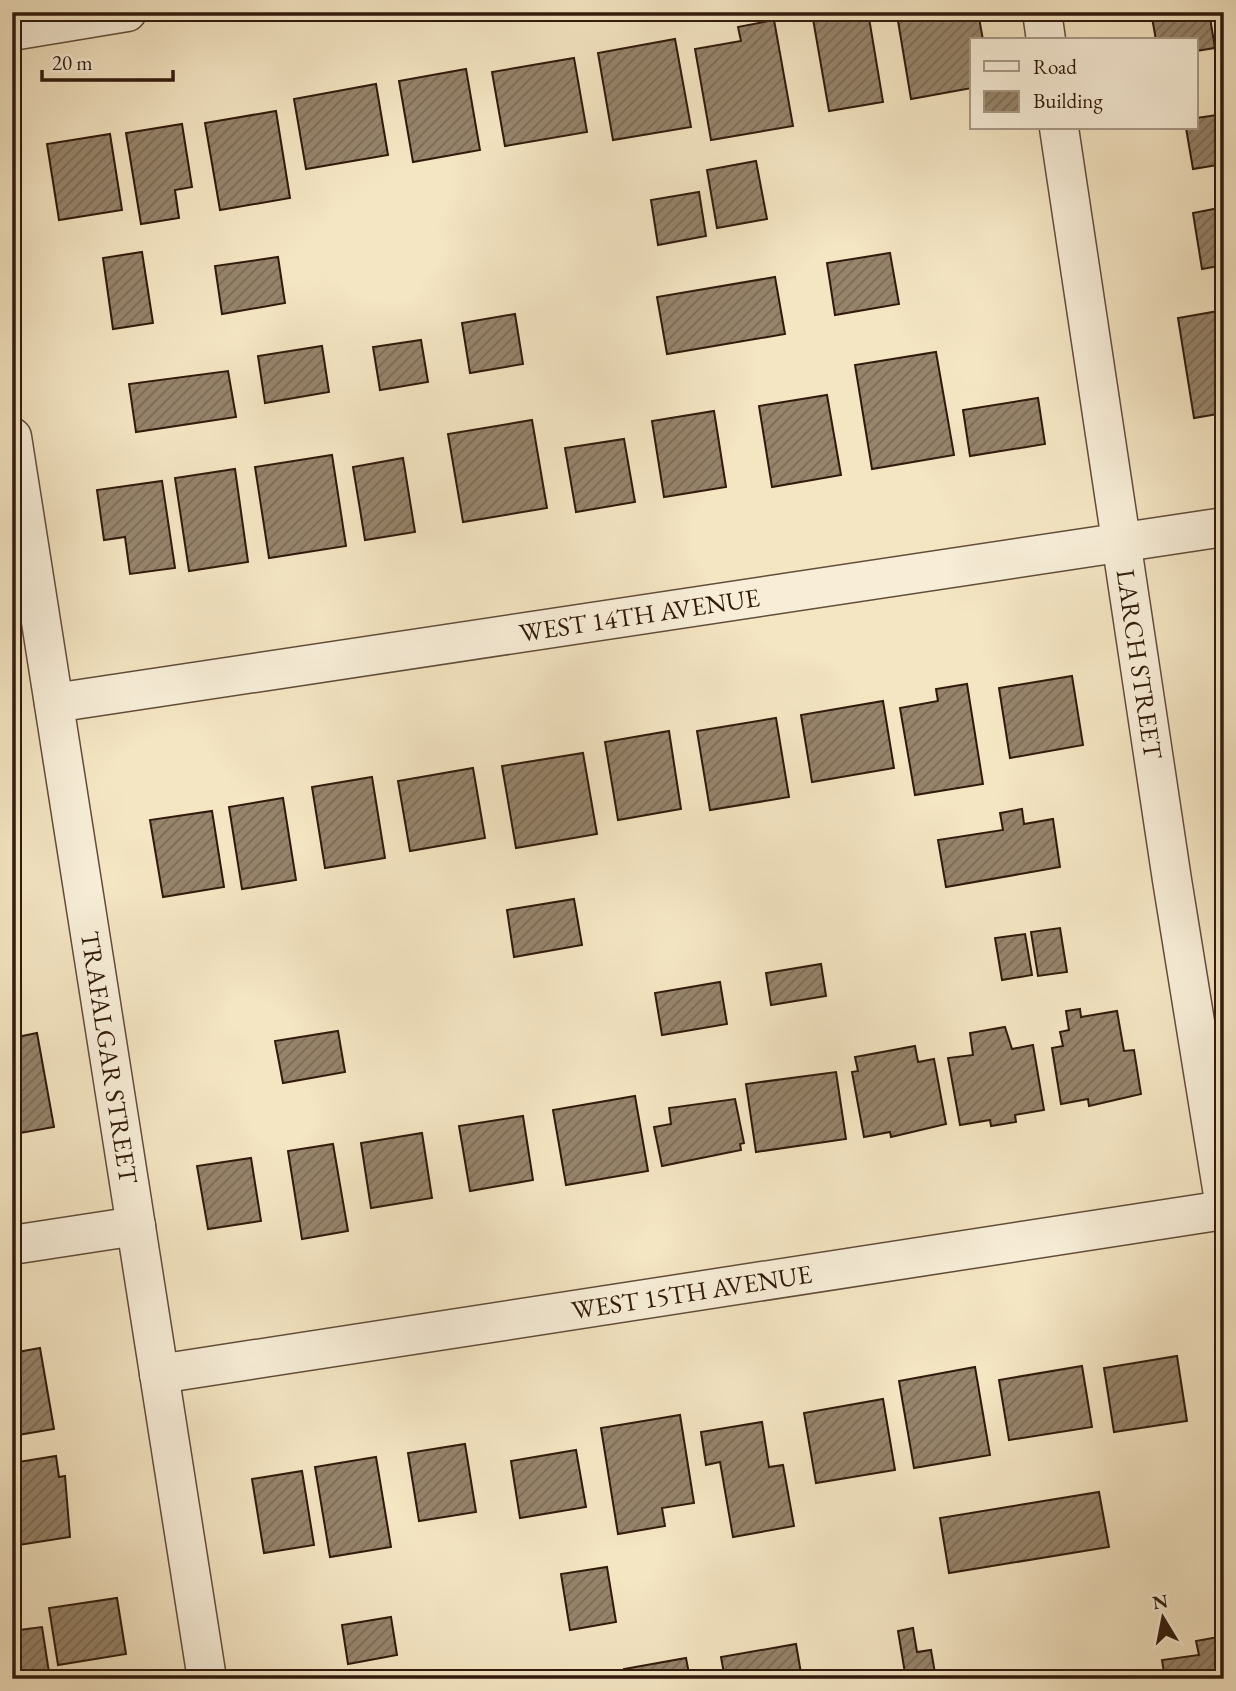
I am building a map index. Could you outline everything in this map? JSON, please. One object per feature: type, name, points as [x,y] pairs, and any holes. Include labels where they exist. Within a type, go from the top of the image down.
[{"type":"street","points":[[12,30],[127,12]]},
{"type":"street","points":[[1042,12],[1046,38]]},
{"type":"street","name":"LARCH STREET","points":[[1059,130],[1124,542],[1172,880],[1224,1201]]},
{"type":"street","name":"TRAFALGAR STREET","points":[[12,437],[23,573],[54,703],[207,1679]]},
{"type":"street","name":"WEST 14TH AVENUE","points":[[54,703],[1224,527]]},
{"type":"street","name":"WEST 15TH AVENUE","points":[[159,1374],[1224,1210]]},
{"type":"street","points":[[12,1245],[136,1226]]},
{"type":"building","points":[[868,12],[883,102],[829,111],[813,19]]},
{"type":"building","points":[[913,12],[978,12],[983,38],[970,38],[970,88],[911,99],[897,15]]},
{"type":"building","points":[[1151,12],[1209,12],[1215,48],[1198,51],[1198,38],[1156,38]]},
{"type":"building","points":[[774,20],[793,126],[711,140],[695,49],[741,41],[738,27]]},
{"type":"building","points":[[675,39],[691,127],[613,140],[598,53]]},
{"type":"building","points":[[574,58],[587,132],[505,146],[492,72]]},
{"type":"building","points":[[466,69],[480,150],[413,162],[399,81]]},
{"type":"building","points":[[376,84],[388,155],[306,169],[294,99]]},
{"type":"building","points":[[276,111],[290,198],[220,210],[205,123]]},
{"type":"building","points":[[1224,114],[1224,164],[1193,169],[1186,130],[1198,130],[1198,118]]},
{"type":"building","points":[[182,124],[192,187],[175,190],[179,218],[141,224],[126,133]]},
{"type":"building","points":[[110,134],[122,210],[59,220],[47,144]]},
{"type":"building","points":[[756,161],[767,219],[717,228],[707,170]]},
{"type":"building","points":[[699,192],[706,236],[658,245],[651,200]]},
{"type":"building","points":[[1224,207],[1224,265],[1202,269],[1193,213]]},
{"type":"building","points":[[142,252],[153,323],[113,329],[103,258]]},
{"type":"building","points":[[890,253],[899,304],[835,315],[827,263]]},
{"type":"building","points":[[278,257],[285,303],[222,314],[215,266]]},
{"type":"building","points":[[775,277],[785,334],[667,354],[657,297]]},
{"type":"building","points":[[1224,310],[1224,413],[1194,418],[1178,318]]},
{"type":"building","points":[[515,314],[523,364],[470,373],[462,323]]},
{"type":"building","points":[[421,340],[428,382],[380,390],[373,347]]},
{"type":"building","points":[[322,346],[329,392],[265,403],[258,356]]},
{"type":"building","points":[[936,352],[954,455],[872,469],[855,365]]},
{"type":"building","points":[[228,371],[236,417],[136,432],[129,384]]},
{"type":"building","points":[[827,395],[841,475],[772,487],[759,406]]},
{"type":"building","points":[[1038,398],[1045,444],[970,456],[963,410]]},
{"type":"building","points":[[714,411],[726,487],[664,497],[652,421]]},
{"type":"building","points":[[532,420],[547,508],[463,522],[448,434]]},
{"type":"building","points":[[624,439],[635,502],[576,512],[565,448]]},
{"type":"building","points":[[332,455],[346,546],[269,558],[255,467]]},
{"type":"building","points":[[403,458],[415,532],[365,540],[353,467]]},
{"type":"building","points":[[235,469],[248,562],[189,571],[175,478]]},
{"type":"building","points":[[162,481],[175,568],[130,574],[125,537],[104,540],[97,490]]},
{"type":"building","points":[[1072,676],[1083,745],[1010,758],[999,688]]},
{"type":"building","points":[[967,684],[983,784],[915,795],[900,708],[938,701],[936,689]]},
{"type":"building","points":[[883,701],[894,768],[812,782],[801,715]]},
{"type":"building","points":[[776,718],[789,797],[710,810],[697,731]]},
{"type":"building","points":[[669,731],[681,809],[618,820],[605,742]]},
{"type":"building","points":[[583,753],[597,834],[516,848],[502,766]]},
{"type":"building","points":[[473,768],[485,838],[410,851],[398,781]]},
{"type":"building","points":[[372,777],[385,858],[325,868],[312,787]]},
{"type":"building","points":[[283,798],[296,880],[242,889],[229,807]]},
{"type":"building","points":[[1022,809],[1024,824],[1053,819],[1060,867],[946,887],[938,840],[1003,830],[1000,813]]},
{"type":"building","points":[[212,811],[224,887],[163,897],[150,820]]},
{"type":"building","points":[[574,899],[582,945],[514,957],[507,910]]},
{"type":"building","points":[[1060,928],[1067,972],[1038,976],[1031,932]]},
{"type":"building","points":[[1025,934],[1032,975],[1002,980],[995,938]]},
{"type":"building","points":[[821,964],[826,996],[771,1005],[766,973]]},
{"type":"building","points":[[720,982],[727,1024],[662,1035],[655,993]]},
{"type":"building","points":[[1080,1009],[1081,1017],[1117,1011],[1124,1051],[1134,1050],[1141,1094],[1089,1106],[1088,1099],[1061,1104],[1052,1048],[1063,1046],[1060,1032],[1069,1030],[1066,1011]]},
{"type":"building","points":[[1005,1027],[1012,1049],[1033,1045],[1044,1110],[1015,1115],[1016,1122],[991,1126],[990,1120],[960,1125],[948,1058],[973,1055],[970,1033]]},
{"type":"building","points":[[338,1031],[345,1072],[283,1083],[275,1041]]},
{"type":"building","points":[[37,1033],[54,1127],[20,1133],[21,1138],[12,1140],[12,1038]]},
{"type":"building","points":[[915,1046],[918,1062],[934,1059],[946,1124],[891,1137],[890,1132],[864,1137],[852,1072],[858,1071],[855,1057]]},
{"type":"building","points":[[836,1072],[846,1139],[756,1152],[746,1084]]},
{"type":"building","points":[[635,1096],[648,1171],[566,1185],[553,1110]]},
{"type":"building","points":[[735,1099],[744,1143],[740,1144],[741,1150],[662,1166],[654,1127],[671,1124],[669,1108]]},
{"type":"building","points":[[523,1116],[533,1180],[470,1191],[459,1126]]},
{"type":"building","points":[[422,1133],[432,1198],[371,1208],[361,1143]]},
{"type":"building","points":[[333,1144],[348,1231],[302,1239],[288,1151]]},
{"type":"building","points":[[251,1158],[261,1221],[208,1229],[197,1166]]},
{"type":"building","points":[[40,1348],[54,1429],[12,1436],[12,1353]]},
{"type":"building","points":[[1177,1356],[1187,1421],[1114,1432],[1104,1368]]},
{"type":"building","points":[[1082,1366],[1092,1427],[1009,1440],[999,1380]]},
{"type":"building","points":[[975,1367],[990,1455],[914,1468],[899,1381]]},
{"type":"building","points":[[883,1399],[895,1470],[816,1483],[804,1413]]},
{"type":"building","points":[[680,1415],[694,1503],[662,1508],[665,1526],[618,1534],[601,1428]]},
{"type":"building","points":[[762,1422],[769,1467],[783,1465],[794,1526],[733,1537],[720,1462],[706,1465],[701,1432]]},
{"type":"building","points":[[465,1444],[476,1512],[419,1521],[408,1453]]},
{"type":"building","points":[[576,1450],[586,1507],[520,1518],[511,1461]]},
{"type":"building","points":[[56,1456],[59,1477],[65,1476],[70,1537],[12,1546],[12,1463]]},
{"type":"building","points":[[376,1457],[391,1547],[330,1557],[315,1467]]},
{"type":"building","points":[[302,1471],[314,1545],[264,1553],[252,1479]]},
{"type":"building","points":[[1099,1492],[1109,1547],[949,1573],[940,1518]]},
{"type":"building","points":[[607,1567],[616,1622],[570,1630],[561,1574]]},
{"type":"building","points":[[117,1598],[126,1654],[58,1665],[49,1608]]},
{"type":"building","points":[[391,1617],[397,1655],[348,1664],[342,1625]]},
{"type":"building","points":[[42,1627],[50,1679],[12,1679],[12,1631]]},
{"type":"building","points":[[913,1628],[917,1652],[931,1650],[936,1679],[906,1679],[898,1631]]},
{"type":"building","points":[[1224,1636],[1224,1679],[1165,1679],[1162,1660],[1199,1655],[1196,1641]]},
{"type":"building","points":[[796,1644],[802,1679],[725,1679],[721,1657]]},
{"type":"building","points":[[686,1658],[690,1679],[626,1679],[624,1669]]}]
